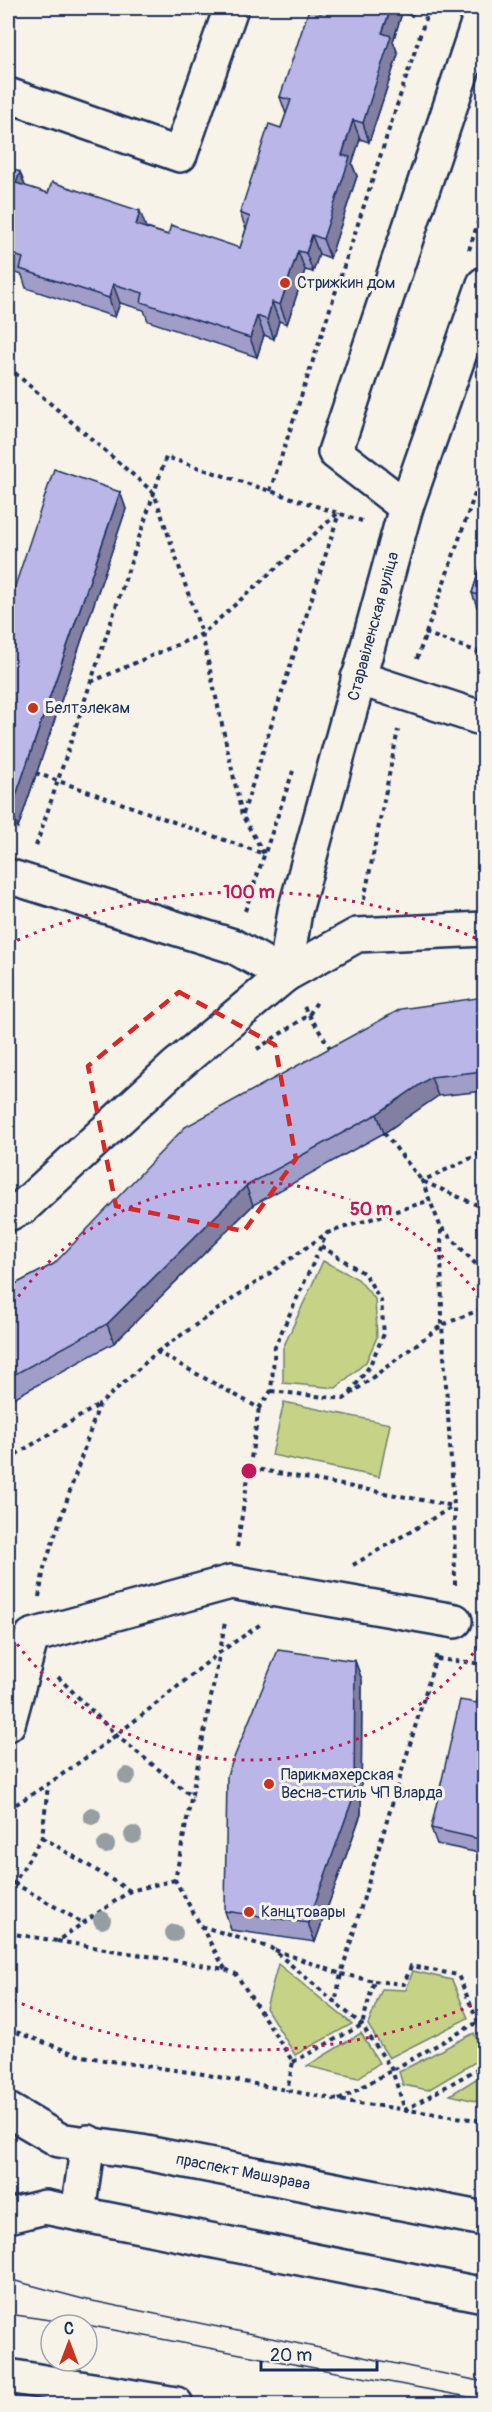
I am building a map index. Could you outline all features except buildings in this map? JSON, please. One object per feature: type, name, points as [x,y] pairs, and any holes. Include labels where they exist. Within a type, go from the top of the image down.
[{"type":"main road","points":[[8,95],[180,155],[231,8]]},
{"type":"main road","points":[[406,507],[335,452],[483,8]]},
{"type":"main road","name":"Старавіленская вуліца","points":[[285,975],[295,911],[406,507],[484,284]]},
{"type":"main road","points":[[358,678],[484,719]]},
{"type":"main road","points":[[16,879],[233,946],[285,975]]},
{"type":"main road","points":[[8,1214],[23,1207],[176,1066],[285,975],[357,935],[484,929]]},
{"type":"main road","points":[[8,1724],[32,1636],[231,1582],[455,1621]]},
{"type":"main road","name":"праспект Машэрава","points":[[8,2110],[59,2140],[88,2142],[484,2219]]},
{"type":"main road","points":[[78,2213],[88,2142]]},
{"type":"main road","points":[[8,2216],[45,2207],[484,2295]]},
{"type":"main road","points":[[8,2376],[176,2404]]},
{"type":"path","points":[[270,491],[429,8]]},
{"type":"path","points":[[8,367],[154,493],[202,634],[242,815],[264,854],[36,773]]},
{"type":"path","points":[[16,879],[58,780],[166,457],[367,523]]},
{"type":"path","points":[[357,935],[406,693],[484,468]]},
{"type":"path","points":[[91,683],[202,634],[339,513]]},
{"type":"path","points":[[242,815],[339,513]]},
{"type":"path","points":[[425,633],[484,654]]},
{"type":"path","points":[[285,975],[334,1055]]},
{"type":"path","points":[[309,1015],[321,995]]},
{"type":"path","points":[[384,1133],[422,1181],[432,1200],[441,1228],[442,1324],[454,1506],[455,1621]]},
{"type":"path","points":[[422,1181],[484,1152]]},
{"type":"path","points":[[422,1181],[484,1208]]},
{"type":"path","points":[[8,1459],[99,1405],[157,1352],[327,1233],[432,1200]]},
{"type":"path","points":[[441,1228],[484,1273]]},
{"type":"path","points":[[157,1352],[259,1408],[271,1391],[275,1346],[327,1233]]},
{"type":"path","points":[[321,1246],[364,1274],[381,1301],[384,1334],[369,1367],[344,1399]]},
{"type":"path","points":[[271,1391],[344,1399],[442,1324],[484,1308]]},
{"type":"path","points":[[99,1405],[44,1568],[32,1636],[50,1669],[117,1736],[193,1797]]},
{"type":"path","points":[[251,1468],[454,1506]]},
{"type":"path","points":[[302,1594],[454,1506]]},
{"type":"path","points":[[335,2003],[341,1974],[437,1659],[437,1650]]},
{"type":"path","points":[[220,1653],[175,1880],[225,1969]]},
{"type":"path","points":[[437,1659],[484,1665]]},
{"type":"path","points":[[8,1893],[42,1837],[48,1785]]},
{"type":"path","points":[[42,1837],[130,1891]]},
{"type":"path","points":[[57,1941],[130,1891],[175,1880]]},
{"type":"path","points":[[14,1883],[83,1923]]},
{"type":"path","points":[[201,1926],[271,1948],[341,1974],[374,1981],[405,1984],[411,1966],[458,1975],[484,2038]]},
{"type":"path","points":[[8,1933],[225,1969],[236,1974],[293,2062],[286,2091]]},
{"type":"path","points":[[271,1948],[362,2025],[392,2070],[405,2110]]},
{"type":"path","points":[[293,2062],[362,2025],[374,1981]]},
{"type":"path","points":[[338,2100],[477,2022],[484,2024]]},
{"type":"path","points":[[8,2029],[78,2055],[202,2074],[338,2100],[484,2121]]},
{"type":"path","points":[[405,2110],[484,2065]]},
{"type":"highlighted area","points":[[179,992],[275,1045],[296,1159],[244,1231],[116,1206],[88,1066]]},
{"type":"green space","points":[[323,1261],[358,1279],[375,1299],[377,1337],[366,1362],[336,1388],[283,1383],[283,1348]]},
{"type":"green space","points":[[284,1402],[390,1424],[379,1477],[272,1455]]},
{"type":"green space","points":[[278,1964],[352,2024],[295,2055],[266,2008]]},
{"type":"green space","points":[[413,1971],[452,1980],[468,2018],[389,2058],[368,2025],[382,1989],[406,1990]]},
{"type":"green space","points":[[361,2033],[379,2063],[358,2078],[307,2066]]},
{"type":"green space","points":[[474,2033],[484,2057],[428,2090],[403,2085],[399,2072]]},
{"type":"green space","points":[[484,2074],[484,2103],[450,2095]]},
{"type":"tram line","points":[[8,2279],[83,2299],[484,2382]]},
{"type":"tram line","points":[[8,2314],[39,2318]]},
{"type":"tram line","points":[[99,2327],[484,2400]]},
{"type":"place","name":"Стрижкин дом","points":[[285,283]]},
{"type":"place","name":"Белтэлекам","points":[[33,708]]},
{"type":"place","name":"Парикмахерская Весна-стиль ЧП Вларда","points":[[269,1784]]},
{"type":"place","name":"Канцтовары","points":[[249,1912]]}]
